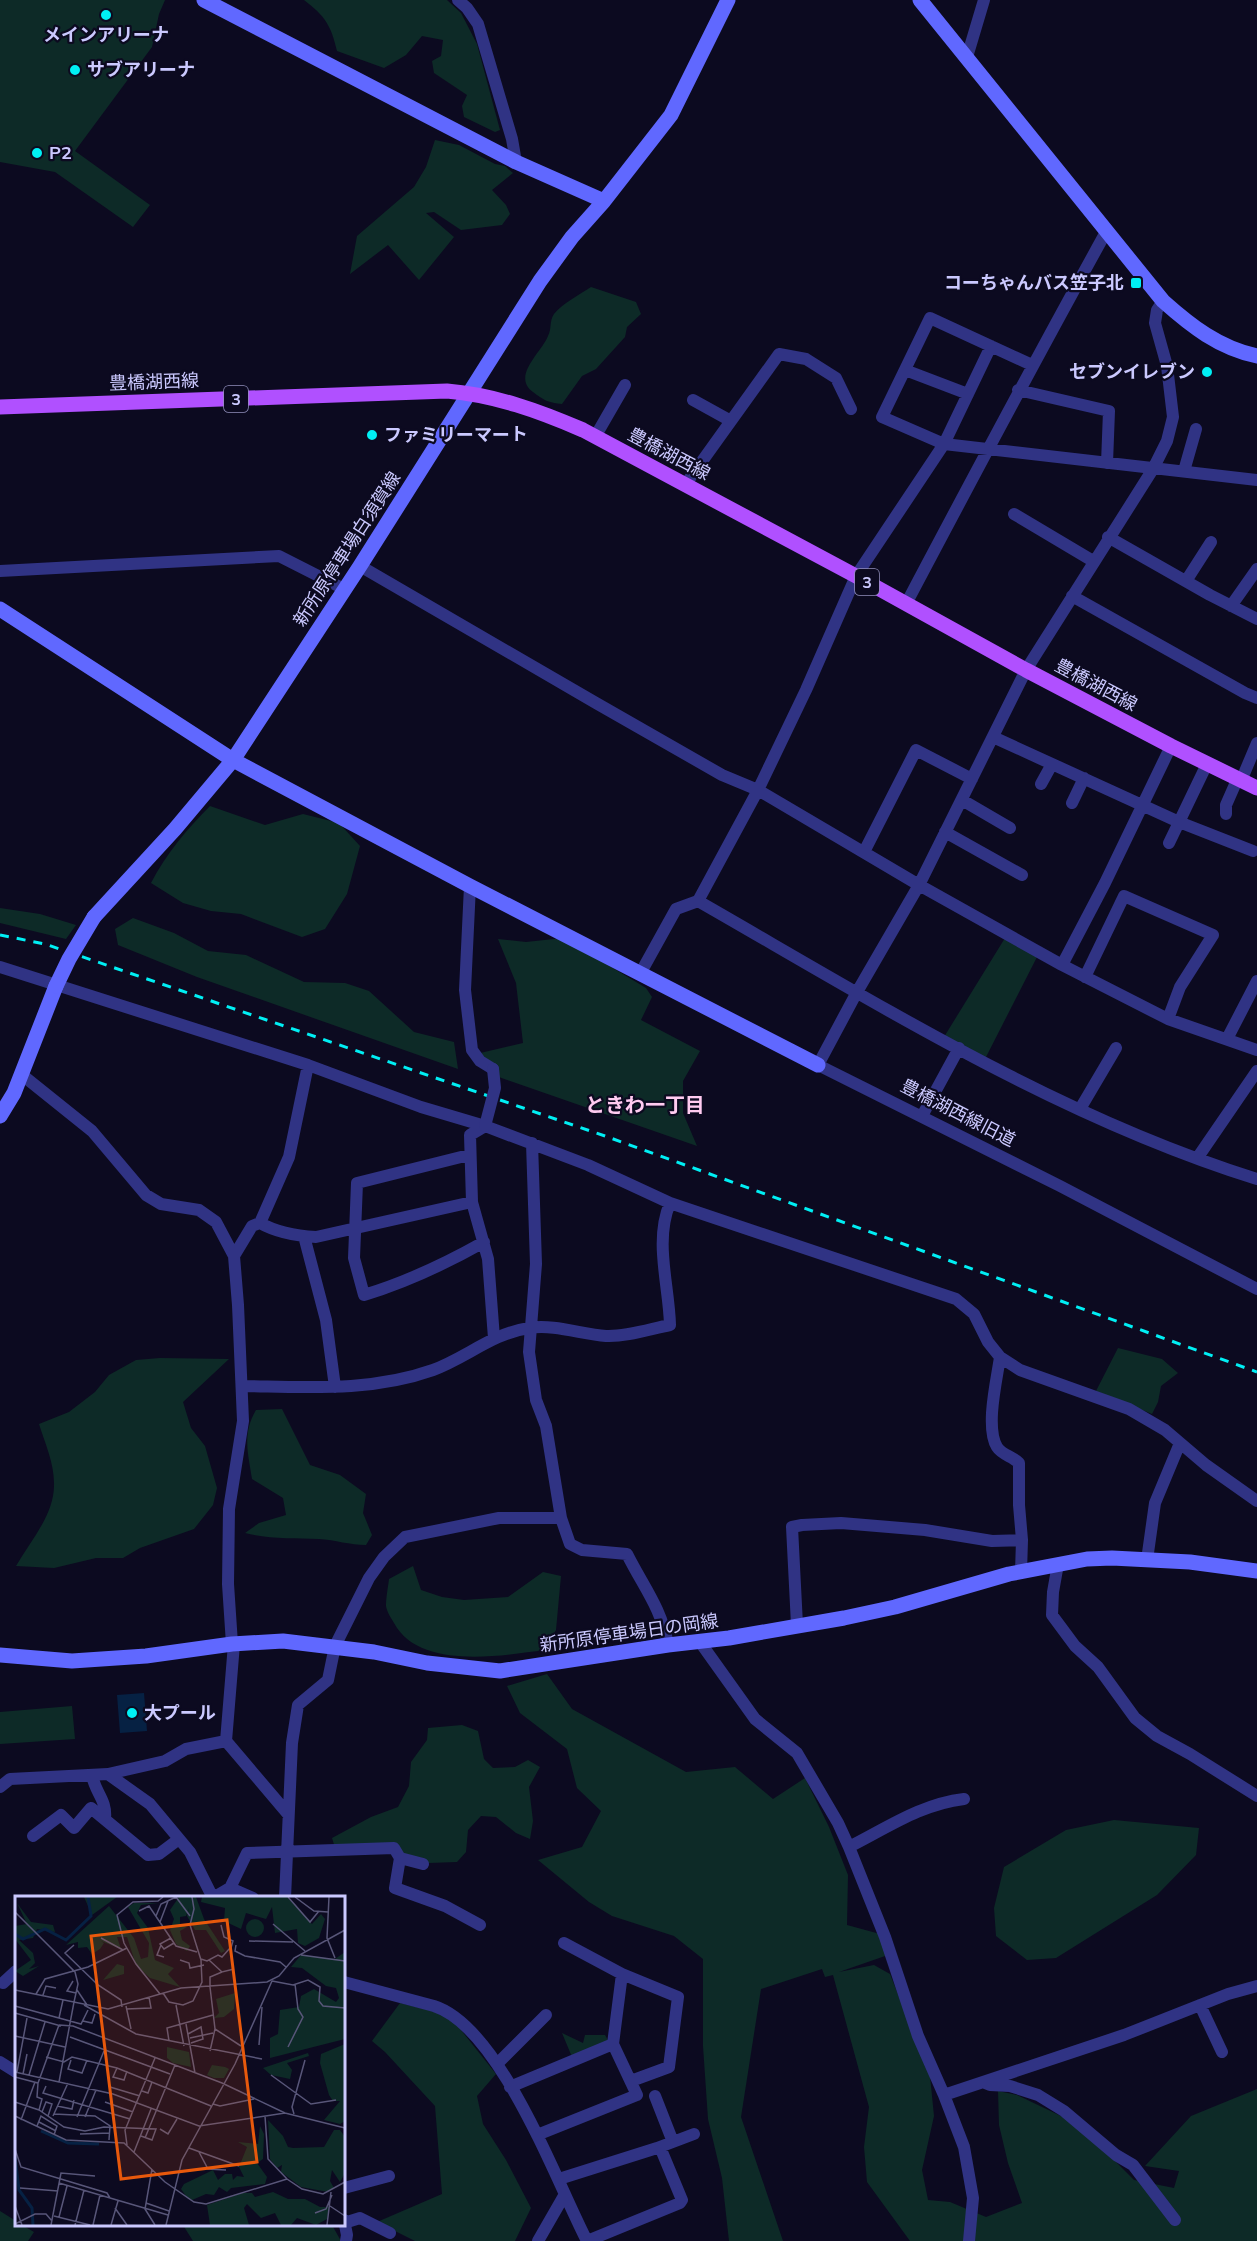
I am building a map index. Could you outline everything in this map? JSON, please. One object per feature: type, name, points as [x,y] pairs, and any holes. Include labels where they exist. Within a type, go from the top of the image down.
[{"type":"main road","points":[[204,0],[516,162],[604,201]]},
{"type":"main road","name":"新所原停車場白須賀線","points":[[0,1116],[14,1093],[56,986],[94,917],[175,829],[233,760],[471,393],[540,281],[572,237],[604,201],[671,115],[728,0]]},
{"type":"main road","points":[[920,0],[1163,301],[1190,325],[1216,342],[1257,356]]},
{"type":"main road","name":"豊橋湖西線","points":[[0,407],[447,391],[471,393],[538,411],[595,437],[856,576],[1026,670],[1257,788]]},
{"type":"main road","name":"豊橋湖西線旧道","points":[[0,609],[233,760],[470,886],[818,1065]]},
{"type":"main road","name":"新所原停車場日の岡線","points":[[0,1655],[82,1661],[146,1656],[233,1644],[283,1641],[335,1647],[427,1663],[500,1671],[700,1642],[895,1607],[964,1586],[1087,1559],[1190,1562],[1257,1571]]},
{"type":"street","points":[[458,0],[478,24],[512,139],[516,162]]},
{"type":"street","points":[[967,57],[984,0]]},
{"type":"street","points":[[906,604],[990,448],[1018,390],[1106,232]]},
{"type":"street","points":[[818,1065],[919,885],[1026,670],[1153,469],[1167,441],[1173,417],[1167,366],[1155,323],[1157,310],[1163,301]]},
{"type":"street","points":[[1032,365],[930,318],[882,417],[944,444],[1257,480]]},
{"type":"street","points":[[640,974],[676,909],[698,901],[758,790],[806,690],[856,576],[944,444],[991,346]]},
{"type":"street","points":[[686,485],[779,354],[806,359],[836,378],[850,409]]},
{"type":"street","points":[[905,370],[968,394]]},
{"type":"street","points":[[595,437],[625,385]]},
{"type":"street","points":[[1018,390],[1109,411],[1107,463]]},
{"type":"street","points":[[693,400],[731,421]]},
{"type":"street","points":[[1184,471],[1196,429]]},
{"type":"street","points":[[1014,514],[1093,561]]},
{"type":"street","points":[[1108,537],[1257,619]]},
{"type":"street","points":[[1186,581],[1211,542]]},
{"type":"street","points":[[0,571],[279,556],[344,589]]},
{"type":"street","points":[[360,566],[722,775],[758,790],[919,885],[1062,965],[1168,1019],[1254,1049],[1257,1036]]},
{"type":"street","points":[[1231,606],[1257,569]]},
{"type":"street","points":[[1072,596],[1257,698]]},
{"type":"street","points":[[993,737],[1179,822],[1253,851]]},
{"type":"street","points":[[1226,814],[1226,805],[1257,743]]},
{"type":"street","points":[[1062,965],[1144,806],[1171,746]]},
{"type":"street","points":[[864,852],[916,750],[972,778]]},
{"type":"street","points":[[1041,784],[1052,764]]},
{"type":"street","points":[[1169,843],[1207,764]]},
{"type":"street","points":[[1072,803],[1084,778]]},
{"type":"street","points":[[962,800],[1010,828]]},
{"type":"street","points":[[945,832],[1022,876]]},
{"type":"street","points":[[470,886],[465,990],[472,1050],[480,1061],[493,1069],[495,1089],[485,1126],[470,1135],[469,1155],[472,1202],[488,1259],[494,1338]]},
{"type":"street","points":[[1085,977],[1124,896],[1213,935],[1180,987],[1168,1019]]},
{"type":"street","points":[[698,901],[1003,1072],[1080,1109],[1257,1179]]},
{"type":"street","points":[[0,967],[308,1065],[398,1100],[485,1126],[588,1165],[670,1203],[956,1299],[974,1314],[988,1342],[1000,1357],[1020,1370],[1129,1409],[1166,1430],[1213,1470],[1257,1501]]},
{"type":"street","points":[[1227,1039],[1257,981]]},
{"type":"street","points":[[922,1116],[959,1048]]},
{"type":"street","points":[[1080,1109],[1116,1048]]},
{"type":"street","points":[[234,1256],[252,1226],[260,1222],[289,1157],[308,1065]]},
{"type":"street","name":"豊橋湖西線旧道","points":[[818,1065],[922,1116],[1257,1289]]},
{"type":"street","points":[[1198,1157],[1257,1071]]},
{"type":"street","points":[[21,1074],[92,1131],[146,1195],[161,1204],[200,1210],[216,1222],[234,1256],[243,1420],[229,1509],[228,1584],[233,1644],[226,1741],[288,1814]]},
{"type":"street","points":[[532,1143],[536,1264],[529,1352],[536,1400],[546,1426],[561,1518],[570,1544],[582,1551],[627,1554],[654,1600],[664,1623],[668,1645]]},
{"type":"street","points":[[469,1155],[357,1183],[354,1258],[364,1295],[400,1284],[444,1265],[484,1242]]},
{"type":"street","points":[[260,1222],[268,1227],[316,1237],[472,1202]]},
{"type":"street","points":[[242,1386],[360,1387],[411,1377],[455,1362],[494,1338],[531,1327],[608,1336],[669,1324],[662,1240],[665,1216],[670,1203]]},
{"type":"street","points":[[304,1236],[326,1320],[335,1387]]},
{"type":"street","points":[[1000,1357],[992,1425],[996,1446],[1003,1454],[1012,1456],[1019,1463],[1021,1572]]},
{"type":"street","points":[[1147,1560],[1155,1503],[1180,1443]]},
{"type":"street","points":[[285,1896],[292,1743],[298,1705],[328,1680],[335,1647],[369,1578],[384,1557],[405,1537],[499,1518],[561,1518]]},
{"type":"street","points":[[797,1625],[792,1527],[842,1523],[925,1530],[992,1541],[1022,1540]]},
{"type":"street","points":[[1058,1564],[1052,1615],[1075,1646],[1098,1667],[1136,1718],[1157,1736],[1257,1796]]},
{"type":"street","points":[[700,1642],[755,1719],[797,1754],[838,1823],[849,1847],[885,1937],[918,2036],[964,2147],[973,2198],[969,2241]]},
{"type":"street","points":[[0,1787],[10,1779],[108,1774],[165,1761],[186,1749],[226,1741]]},
{"type":"street","points":[[108,1774],[150,1804],[190,1852],[212,1896]]},
{"type":"street","points":[[92,1775],[94,1787],[106,1808],[105,1819]]},
{"type":"street","points":[[33,1836],[61,1815],[74,1828],[102,1798]]},
{"type":"street","points":[[849,1847],[914,1812],[943,1801],[964,1799]]},
{"type":"street","points":[[91,1808],[148,1855],[159,1854],[179,1839]]},
{"type":"street","points":[[216,1896],[230,1888],[247,1853],[394,1848],[400,1858],[395,1888],[445,1906],[480,1925]]},
{"type":"street","points":[[400,1858],[423,1864]]},
{"type":"street","points":[[230,1888],[248,1896]]},
{"type":"street","points":[[564,1943],[622,1974],[678,1997],[669,2067],[631,2082]]},
{"type":"street","points":[[1,1984],[15,1972]]},
{"type":"street","points":[[537,2135],[637,2095],[613,2044],[622,1974]]},
{"type":"street","points":[[345,1982],[448,2011],[458,2018],[497,2064],[537,2135],[587,2241],[680,2204],[682,2200],[660,2147]]},
{"type":"street","points":[[944,2095],[1151,2026],[1228,1994],[1257,1986]]},
{"type":"street","points":[[1200,2005],[1222,2052]]},
{"type":"street","points":[[497,2064],[546,2015]]},
{"type":"street","points":[[510,2087],[613,2044]]},
{"type":"street","points":[[0,2062],[15,2071]]},
{"type":"street","points":[[984,2082],[990,2085],[1010,2086],[1038,2095],[1064,2111],[1116,2155],[1133,2165],[1174,2220]]},
{"type":"street","points":[[655,2096],[673,2142]]},
{"type":"street","points":[[559,2180],[694,2134]]},
{"type":"street","points":[[345,2188],[389,2176]]},
{"type":"street","points":[[538,2241],[565,2194]]},
{"type":"street","points":[[345,2222],[360,2218],[390,2233]]},
{"type":"street","points":[[345,2225],[351,2240]]},
{"type":"green space","points":[[0,0],[165,0],[159,14],[152,47],[75,151],[150,205],[133,227],[55,172],[0,162]]},
{"type":"green space","points":[[304,0],[447,0],[461,13],[477,44],[500,130],[495,132],[464,117],[462,106],[467,95],[434,73],[432,61],[441,56],[443,40],[422,36],[406,55],[384,68],[337,51],[326,22]]},
{"type":"green space","points":[[435,140],[459,145],[495,164],[505,166],[513,173],[492,190],[506,205],[510,214],[502,225],[461,230],[434,212],[426,213],[454,237],[419,280],[388,245],[350,274],[357,236],[414,187],[426,167]]},
{"type":"green space","points":[[591,287],[636,302],[641,314],[627,327],[625,337],[596,369],[582,376],[562,404],[546,401],[527,386],[526,371],[548,336],[554,314],[566,303]]},
{"type":"green space","points":[[210,806],[265,825],[303,814],[339,823],[360,846],[347,894],[325,929],[302,937],[241,914],[211,911],[183,903],[151,883],[178,842]]},
{"type":"green space","points":[[0,908],[40,914],[76,925],[66,939],[0,923]]},
{"type":"green space","points":[[133,918],[174,933],[208,951],[246,955],[304,982],[345,983],[369,991],[414,1032],[454,1042],[458,1069],[197,977],[118,945],[115,929]]},
{"type":"green space","points":[[563,938],[646,988],[652,997],[641,1020],[700,1051],[683,1081],[683,1113],[697,1146],[496,1076],[476,1054],[523,1043],[516,983],[498,939],[526,942]]},
{"type":"green space","points":[[1005,938],[1037,957],[985,1059],[944,1037]]},
{"type":"green space","points":[[1118,1348],[1162,1359],[1178,1373],[1161,1386],[1158,1402],[1152,1414],[1096,1391]]},
{"type":"green space","points":[[229,1359],[183,1402],[191,1428],[205,1446],[217,1488],[213,1505],[194,1529],[140,1548],[123,1558],[96,1558],[54,1568],[16,1566],[41,1526],[51,1505],[53,1494],[54,1483],[49,1453],[39,1424],[69,1412],[95,1392],[109,1375],[136,1360]]},
{"type":"green space","points":[[282,1409],[310,1465],[340,1475],[366,1494],[363,1513],[372,1535],[366,1545],[245,1533],[259,1523],[286,1515],[283,1498],[252,1479],[247,1444],[249,1427],[256,1410]]},
{"type":"green space","points":[[413,1566],[421,1590],[442,1597],[464,1600],[508,1597],[543,1572],[561,1576],[556,1630],[544,1650],[506,1655],[462,1656],[441,1654],[422,1648],[406,1638],[394,1623],[386,1606],[389,1579]]},
{"type":"green space","points":[[547,1674],[572,1709],[686,1772],[735,1767],[773,1799],[805,1778],[829,1827],[848,1875],[847,1925],[880,1934],[888,1955],[839,1972],[874,1965],[890,1974],[930,2076],[934,2116],[922,2170],[928,2200],[950,2202],[986,2217],[1022,2203],[1008,2163],[999,2125],[998,2091],[1017,2095],[1063,2117],[1108,2154],[1134,2180],[1174,2188],[1179,2171],[1145,2166],[1191,2116],[1257,2089],[1257,2241],[910,2241],[867,2182],[864,2147],[869,2107],[833,1975],[825,1977],[822,1969],[761,1989],[741,2117],[783,2241],[729,2241],[722,2178],[708,2119],[703,2046],[703,1959],[674,1936],[612,1916],[589,1902],[538,1860],[582,1847],[601,1811],[577,1788],[567,1749],[520,1713],[507,1686]]},
{"type":"green space","points":[[72,1706],[75,1739],[0,1744],[0,1712]]},
{"type":"green space","points":[[462,1725],[478,1731],[484,1759],[493,1768],[515,1767],[528,1760],[540,1767],[529,1787],[533,1821],[530,1839],[516,1833],[496,1817],[481,1816],[468,1830],[466,1852],[457,1862],[429,1863],[388,1853],[336,1851],[332,1838],[371,1817],[398,1807],[409,1786],[411,1762],[427,1740],[428,1728]]},
{"type":"green space","points":[[1114,1820],[1199,1828],[1196,1855],[1157,1895],[1056,1958],[1027,1960],[996,1936],[994,1908],[1004,1867],[1066,1830]]},
{"type":"green space","points":[[400,2003],[440,2013],[457,2025],[496,2074],[477,2096],[483,2124],[506,2160],[531,2208],[515,2241],[415,2241],[377,2222],[442,2194],[435,2106],[372,2041]]},
{"type":"green space","points":[[562,2033],[583,2043],[585,2035],[605,2035],[609,2042],[572,2057]]},
{"type":"green space","points":[[0,2211],[15,2220],[15,2226],[24,2226],[34,2232],[28,2241],[0,2241]]},
{"type":"green space","points":[[184,2226],[333,2226],[341,2241],[193,2241]]},
{"type":"water","name":"大プール","points":[[144,1693],[147,1731],[120,1733],[117,1695]]},
{"type":"railway","points":[[0,935],[45,944],[605,1136],[1257,1372]]},
{"type":"place","name":"メインアリーナ","points":[[106,15]]},
{"type":"place","name":"サブアリーナ","points":[[75,70]]},
{"type":"place","name":"P2","points":[[37,153]]},
{"type":"place","name":"コーちゃんバス笠子北","points":[[1136,283]]},
{"type":"place","name":"セブンイレブン","points":[[1207,372]]},
{"type":"place","name":"ファミリーマート","points":[[372,435]]},
{"type":"place","name":"大プール","points":[[132,1713]]},
{"type":"district","name":"ときわ一丁目","points":[[645,1105]]}]
